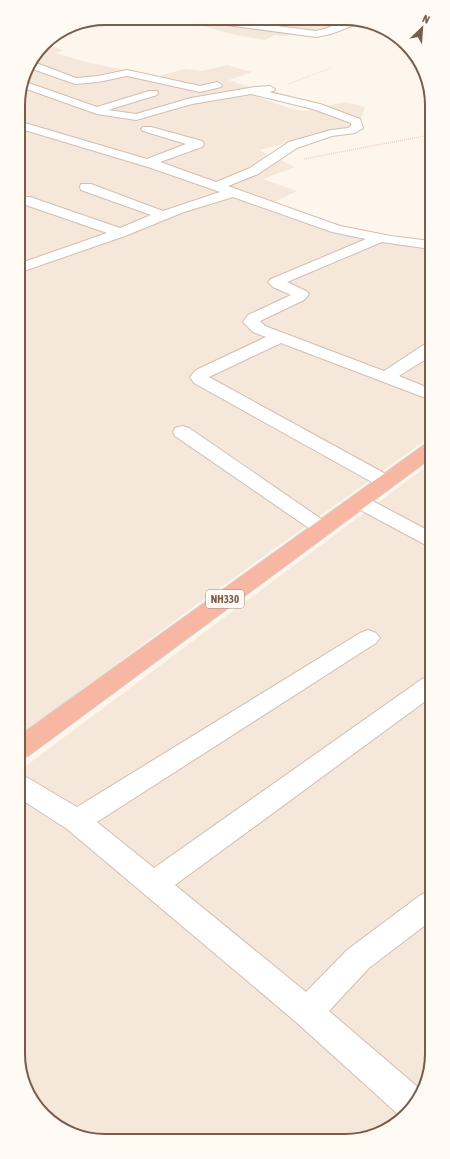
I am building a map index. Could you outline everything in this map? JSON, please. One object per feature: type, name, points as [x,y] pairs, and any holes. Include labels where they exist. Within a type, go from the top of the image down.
[{"type":"highway","name":"NH330","points":[[25,745],[425,453]]},
{"type":"street","points":[[249,25],[316,34],[328,32],[347,25]]},
{"type":"street","points":[[35,67],[78,81],[98,79],[127,73],[200,89],[227,82]]},
{"type":"street","points":[[33,71],[40,69]]},
{"type":"street","points":[[28,86],[105,113],[117,113],[136,117],[185,103],[280,87]]},
{"type":"street","points":[[216,187],[254,171],[293,145],[331,133],[351,131],[357,128],[356,121],[316,106],[258,93],[255,90]]},
{"type":"street","points":[[95,110],[153,93]]},
{"type":"street","points":[[25,126],[147,163],[331,227],[381,238],[425,245]]},
{"type":"street","points":[[147,130],[198,144],[147,163]]},
{"type":"street","points":[[86,187],[163,215]]},
{"type":"street","points":[[25,267],[120,233],[163,215],[232,193]]},
{"type":"street","points":[[25,200],[120,233]]},
{"type":"street","points":[[381,238],[276,282],[301,294],[299,297],[254,318],[251,322],[259,329],[425,393]]},
{"type":"street","points":[[280,337],[202,374],[199,377],[200,379],[386,482]]},
{"type":"street","points":[[386,377],[425,352]]},
{"type":"street","points":[[182,432],[323,529]]},
{"type":"street","points":[[360,502],[425,537]]},
{"type":"street","points":[[77,821],[368,638]]},
{"type":"street","points":[[154,884],[425,689]]},
{"type":"street","points":[[25,789],[77,821],[307,1012],[409,1101]]},
{"type":"street","points":[[307,1012],[358,959],[425,908]]},
{"type":"path","points":[[280,87],[331,68]]},
{"type":"path","points":[[304,159],[425,136]]},
{"type":"shaded area","points":[[196,25],[345,25],[325,32],[298,31],[286,36],[275,35],[265,40],[231,34]]},
{"type":"shaded area","points":[[70,33],[74,33],[56,42]]},
{"type":"shaded area","points":[[52,45],[53,47],[64,50],[56,53],[82,61],[156,77],[185,69],[202,71],[227,65],[252,72],[229,80],[249,87],[236,90],[289,108],[304,111],[345,102],[365,107],[359,125],[259,150],[295,167],[263,179],[297,191],[266,206],[311,224],[425,246],[425,440],[184,614],[25,732],[25,100],[29,79],[33,70],[38,61]]},
{"type":"shaded area","points":[[425,467],[425,1059],[419,1085],[402,1111],[389,1121],[371,1130],[345,1134],[100,1134],[79,1130],[61,1121],[52,1114],[38,1098],[31,1085],[25,1054],[25,767]]}]
